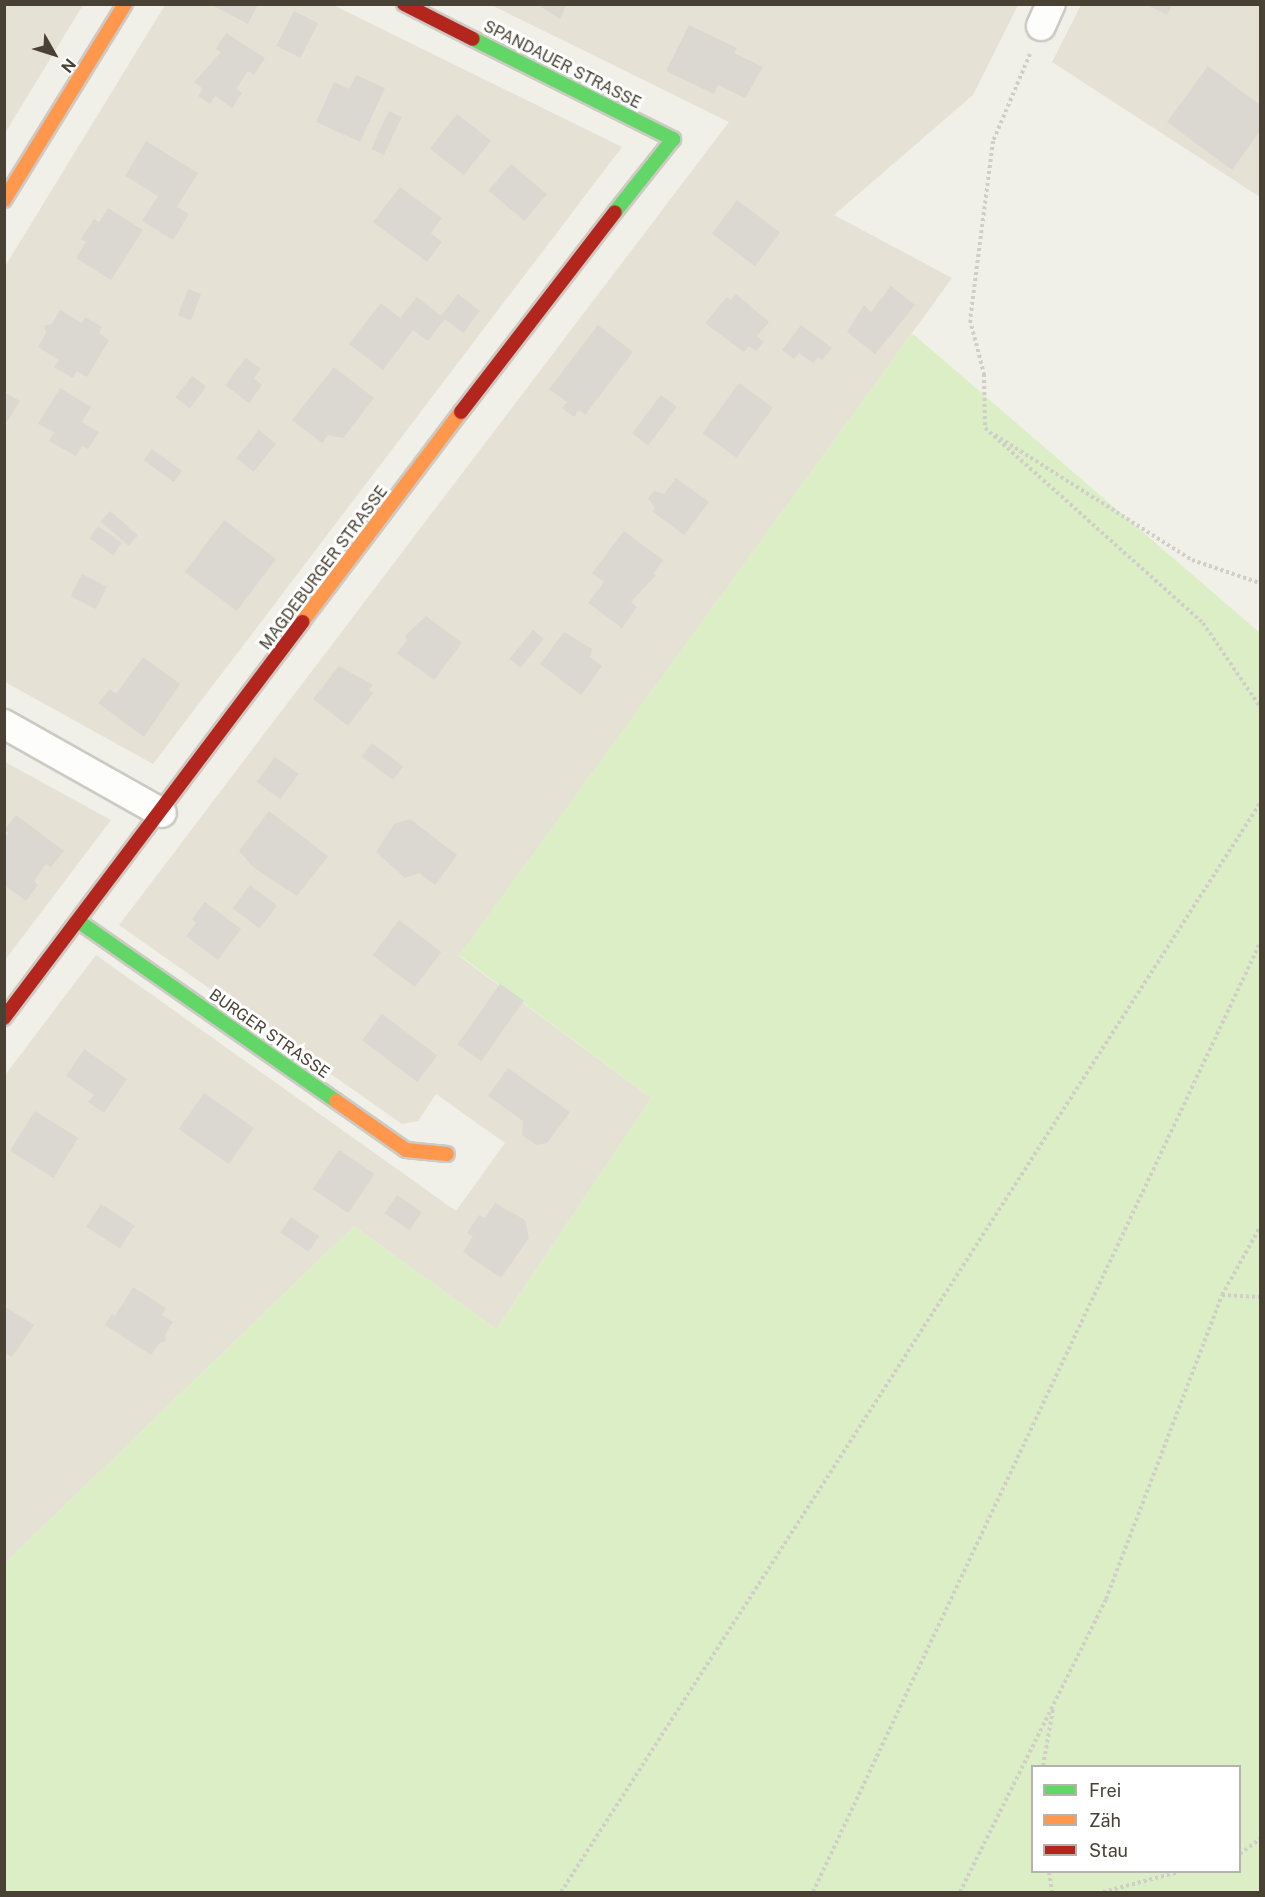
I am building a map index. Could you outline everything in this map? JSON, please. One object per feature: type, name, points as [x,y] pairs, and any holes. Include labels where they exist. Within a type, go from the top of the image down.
[{"type":"street","points":[[8,188],[125,4]]},
{"type":"street","name":"SPANDAUER STRASSE","points":[[404,4],[673,139]]},
{"type":"street","name":"MAGDEBURGER STRASSE","points":[[4,1018],[162,813],[517,337],[673,139]]},
{"type":"street","points":[[4,724],[162,813]]},
{"type":"street","name":"BURGER STRASSE","points":[[78,921],[406,1150],[429,1155],[447,1154]]},
{"type":"path","points":[[1046,15],[993,141],[970,320],[984,374],[985,429],[1203,623],[1260,707]]},
{"type":"path","points":[[985,429],[1192,560],[1260,583]]},
{"type":"path","points":[[561,1893],[1260,803]]},
{"type":"path","points":[[813,1893],[1260,943]]},
{"type":"path","points":[[960,1893],[1106,1599],[1222,1295],[1260,1227]]},
{"type":"path","points":[[1222,1295],[1260,1297]]},
{"type":"path","points":[[1043,1765],[1054,1702]]},
{"type":"path","points":[[1241,1853],[1260,1839]]},
{"type":"path","points":[[1049,1873],[1052,1893]]},
{"type":"path","points":[[1103,1893],[1174,1873]]},
{"type":"shaded area","points":[[4,5],[83,5],[5,133]]},
{"type":"shaded area","points":[[165,5],[333,5],[622,147],[153,764],[5,682],[4,268]]},
{"type":"shaded area","points":[[491,5],[1018,5],[973,95],[834,215],[952,278],[459,956],[651,1098],[496,1329],[354,1226],[5,1563],[5,1075],[96,955],[456,1211],[505,1143],[436,1094],[418,1121],[402,1124],[119,925],[729,122]]},
{"type":"shaded area","points":[[1081,5],[1260,5],[1260,197],[1052,62]]},
{"type":"shaded area","points":[[5,762],[111,820],[5,960]]},
{"type":"green space","points":[[912,333],[1260,633],[1260,1892],[5,1892],[5,1563],[354,1226],[496,1329],[651,1098],[459,955]]},
{"type":"building","points":[[210,4],[258,4],[248,24]]},
{"type":"building","points":[[536,4],[567,4],[560,19]]},
{"type":"building","points":[[1145,4],[1172,4],[1167,15]]},
{"type":"building","points":[[294,11],[318,23],[300,58],[276,46]]},
{"type":"building","points":[[689,25],[737,48],[734,53],[763,67],[745,98],[718,85],[714,94],[666,71]]},
{"type":"building","points":[[226,33],[265,58],[254,75],[248,71],[236,89],[242,93],[232,108],[215,96],[210,104],[198,96],[203,89],[194,82],[221,52],[216,49]]},
{"type":"building","points":[[1208,66],[1260,105],[1260,131],[1232,170],[1167,122]]},
{"type":"building","points":[[356,75],[385,88],[360,142],[316,122],[334,82],[349,89]]},
{"type":"building","points":[[389,111],[402,117],[384,155],[371,149]]},
{"type":"building","points":[[457,114],[491,140],[464,175],[430,149]]},
{"type":"building","points":[[146,141],[198,173],[177,207],[189,214],[173,240],[142,221],[158,196],[125,176]]},
{"type":"building","points":[[511,164],[547,194],[525,221],[489,191]]},
{"type":"building","points":[[400,187],[442,218],[431,233],[442,242],[427,262],[373,222]]},
{"type":"building","points":[[737,200],[780,232],[755,266],[712,234]]},
{"type":"building","points":[[108,208],[143,230],[111,280],[76,258],[86,242],[81,239],[94,219],[99,222]]},
{"type":"building","points":[[891,286],[915,305],[875,354],[847,332],[864,305],[871,312]]},
{"type":"building","points":[[188,289],[201,294],[191,320],[178,315]]},
{"type":"building","points":[[458,294],[480,311],[463,333],[445,319],[428,341],[413,330],[383,370],[349,344],[381,303],[400,318],[417,297],[441,316]]},
{"type":"building","points":[[736,294],[769,322],[757,336],[764,342],[756,351],[749,346],[744,352],[705,323],[727,297],[731,300]]},
{"type":"building","points":[[60,310],[82,323],[85,317],[102,327],[99,333],[109,340],[87,377],[77,371],[73,378],[54,367],[59,360],[38,347],[46,333],[44,326],[52,324]]},
{"type":"building","points":[[598,325],[633,352],[585,415],[579,410],[574,417],[562,408],[567,402],[549,389]]},
{"type":"building","points":[[801,325],[832,348],[822,360],[818,357],[813,363],[799,353],[794,359],[782,350]]},
{"type":"building","points":[[246,358],[261,369],[254,378],[262,385],[249,403],[225,385]]},
{"type":"building","points":[[334,367],[374,398],[343,438],[328,435],[322,443],[292,420]]},
{"type":"building","points":[[192,376],[206,387],[190,408],[175,397]]},
{"type":"building","points":[[739,383],[773,408],[737,458],[703,433]]},
{"type":"building","points":[[60,388],[91,407],[82,422],[99,432],[88,449],[82,446],[76,456],[49,441],[54,432],[38,424]]},
{"type":"building","points":[[4,392],[20,401],[4,426]]},
{"type":"building","points":[[661,395],[677,407],[648,445],[632,433]]},
{"type":"building","points":[[259,430],[276,444],[253,472],[236,458]]},
{"type":"building","points":[[152,449],[182,471],[174,482],[144,460]]},
{"type":"building","points":[[676,478],[709,502],[684,535],[652,511],[655,508],[648,498],[654,491],[664,494]]},
{"type":"building","points":[[110,511],[138,535],[129,546],[101,522]]},
{"type":"building","points":[[224,520],[276,559],[237,611],[185,572]]},
{"type":"building","points":[[98,526],[122,543],[113,555],[89,538]]},
{"type":"building","points":[[624,531],[663,560],[654,573],[656,575],[631,602],[637,607],[622,628],[588,603],[604,582],[592,573]]},
{"type":"building","points":[[82,574],[107,587],[96,609],[71,596]]},
{"type":"building","points":[[426,616],[462,643],[434,680],[397,653],[407,640],[405,636]]},
{"type":"building","points":[[533,630],[544,639],[521,668],[510,659]]},
{"type":"building","points":[[564,632],[592,649],[590,657],[602,666],[581,695],[540,664]]},
{"type":"building","points":[[143,657],[180,684],[144,737],[98,703],[110,689],[116,694]]},
{"type":"building","points":[[339,666],[373,685],[369,690],[373,693],[348,726],[313,699]]},
{"type":"building","points":[[372,743],[403,766],[393,780],[362,757]]},
{"type":"building","points":[[275,757],[298,774],[280,799],[257,782]]},
{"type":"building","points":[[269,811],[328,856],[297,896],[253,867],[239,851]]},
{"type":"building","points":[[16,815],[64,851],[51,867],[46,864],[34,881],[38,885],[26,901],[4,885],[4,838],[9,833],[4,830]]},
{"type":"building","points":[[410,819],[457,855],[435,885],[419,873],[405,878],[376,852],[394,824]]},
{"type":"building","points":[[250,885],[277,905],[260,929],[233,908]]},
{"type":"building","points":[[205,902],[241,929],[218,960],[186,936],[196,923],[192,919]]},
{"type":"building","points":[[399,920],[441,952],[415,987],[373,955]]},
{"type":"building","points":[[500,984],[524,1001],[481,1061],[458,1045]]},
{"type":"building","points":[[382,1014],[437,1056],[417,1082],[362,1040]]},
{"type":"building","points":[[84,1049],[127,1079],[104,1113],[88,1102],[94,1095],[66,1076]]},
{"type":"building","points":[[508,1068],[570,1112],[547,1143],[536,1145],[522,1135],[523,1121],[488,1096]]},
{"type":"building","points":[[204,1093],[254,1128],[229,1164],[179,1129]]},
{"type":"building","points":[[35,1111],[78,1138],[53,1178],[10,1151]]},
{"type":"building","points":[[339,1150],[375,1174],[348,1213],[313,1189]]},
{"type":"building","points":[[397,1195],[422,1212],[410,1230],[385,1213]]},
{"type":"building","points":[[495,1203],[525,1220],[529,1238],[501,1278],[463,1252],[473,1236],[467,1233],[479,1215],[485,1218]]},
{"type":"building","points":[[101,1204],[135,1226],[120,1248],[86,1227]]},
{"type":"building","points":[[291,1217],[319,1236],[309,1252],[280,1233]]},
{"type":"building","points":[[133,1287],[166,1308],[162,1315],[173,1322],[165,1335],[166,1341],[160,1343],[151,1355],[105,1325],[112,1314],[115,1316]]},
{"type":"building","points":[[4,1306],[34,1325],[12,1357],[4,1352]]},
{"type":"traffic: fast","points":[[473,39],[673,139],[615,212]]},
{"type":"traffic: fast","points":[[78,921],[336,1101]]},
{"type":"traffic: slow","points":[[4,200],[125,4]]},
{"type":"traffic: slow","points":[[302,622],[461,412]]},
{"type":"traffic: slow","points":[[336,1101],[406,1150],[447,1154]]},
{"type":"traffic: jam","points":[[404,4],[473,39]]},
{"type":"traffic: jam","points":[[461,412],[615,212]]},
{"type":"traffic: jam","points":[[4,1018],[302,622]]}]
